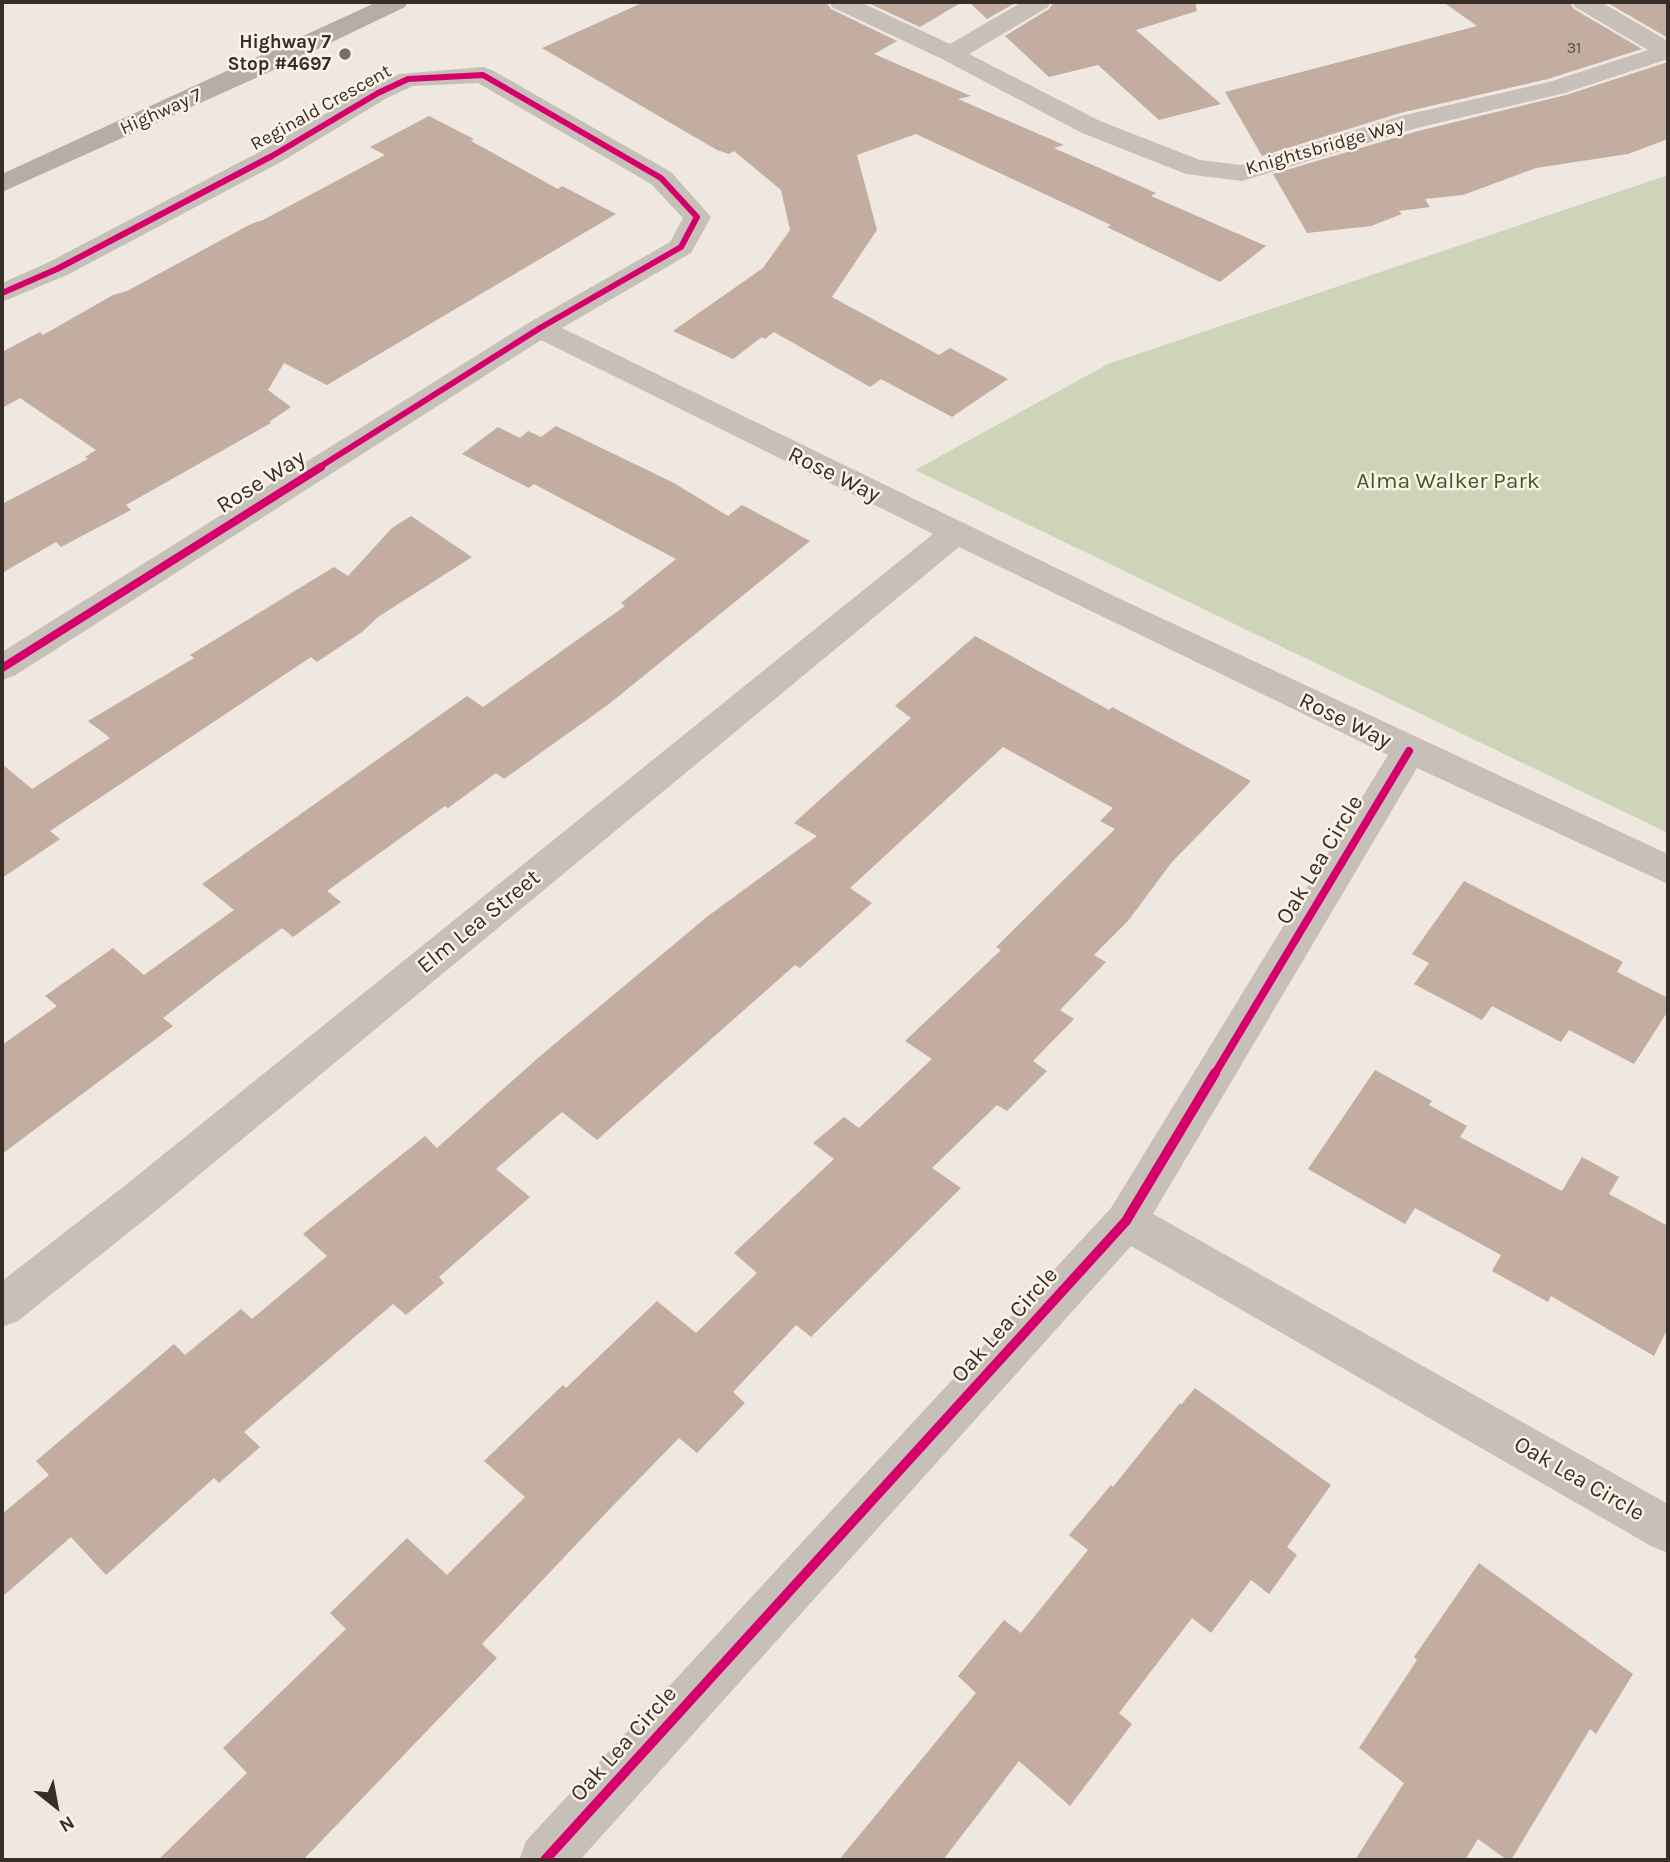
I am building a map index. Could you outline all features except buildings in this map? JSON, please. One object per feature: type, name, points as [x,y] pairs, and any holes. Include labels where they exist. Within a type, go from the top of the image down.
[{"type":"main road","name":"Highway 7","points":[[2,184],[269,63],[396,2]]},
{"type":"street","name":"Knightsbridge Way","points":[[841,2],[951,54],[1091,127],[1195,168],[1242,173],[1410,122],[1556,88],[1668,51]]},
{"type":"street","points":[[951,54],[1039,2]]},
{"type":"street","points":[[1584,2],[1668,51]]},
{"type":"street","name":"Reginald Crescent","points":[[2,293],[57,269],[408,79],[483,75],[661,178],[697,217],[681,247],[540,328]]},
{"type":"street","name":"Rose Way","points":[[2,668],[540,328],[954,534],[1409,751],[1668,870]]},
{"type":"street","name":"Elm Lea Street","points":[[2,1307],[149,1191],[954,534]]},
{"type":"street","name":"Oak Lea Circle","points":[[544,1860],[1126,1221],[1409,751]]},
{"type":"street","name":"Oak Lea Circle","points":[[1126,1221],[1668,1530]]},
{"type":"green space","name":"Alma Walker Park","points":[[1668,175],[1668,833],[915,470],[1108,364]]},
{"type":"cycle path","points":[[2,293],[57,269],[272,156],[378,93],[408,79],[483,75],[661,178],[697,217],[681,247],[540,328],[2,668]]},
{"type":"cycle path","points":[[545,1860],[1126,1221],[1409,751]]},
{"type":"place","name":"Highway 7 Stop #4697","points":[[345,54]]}]
